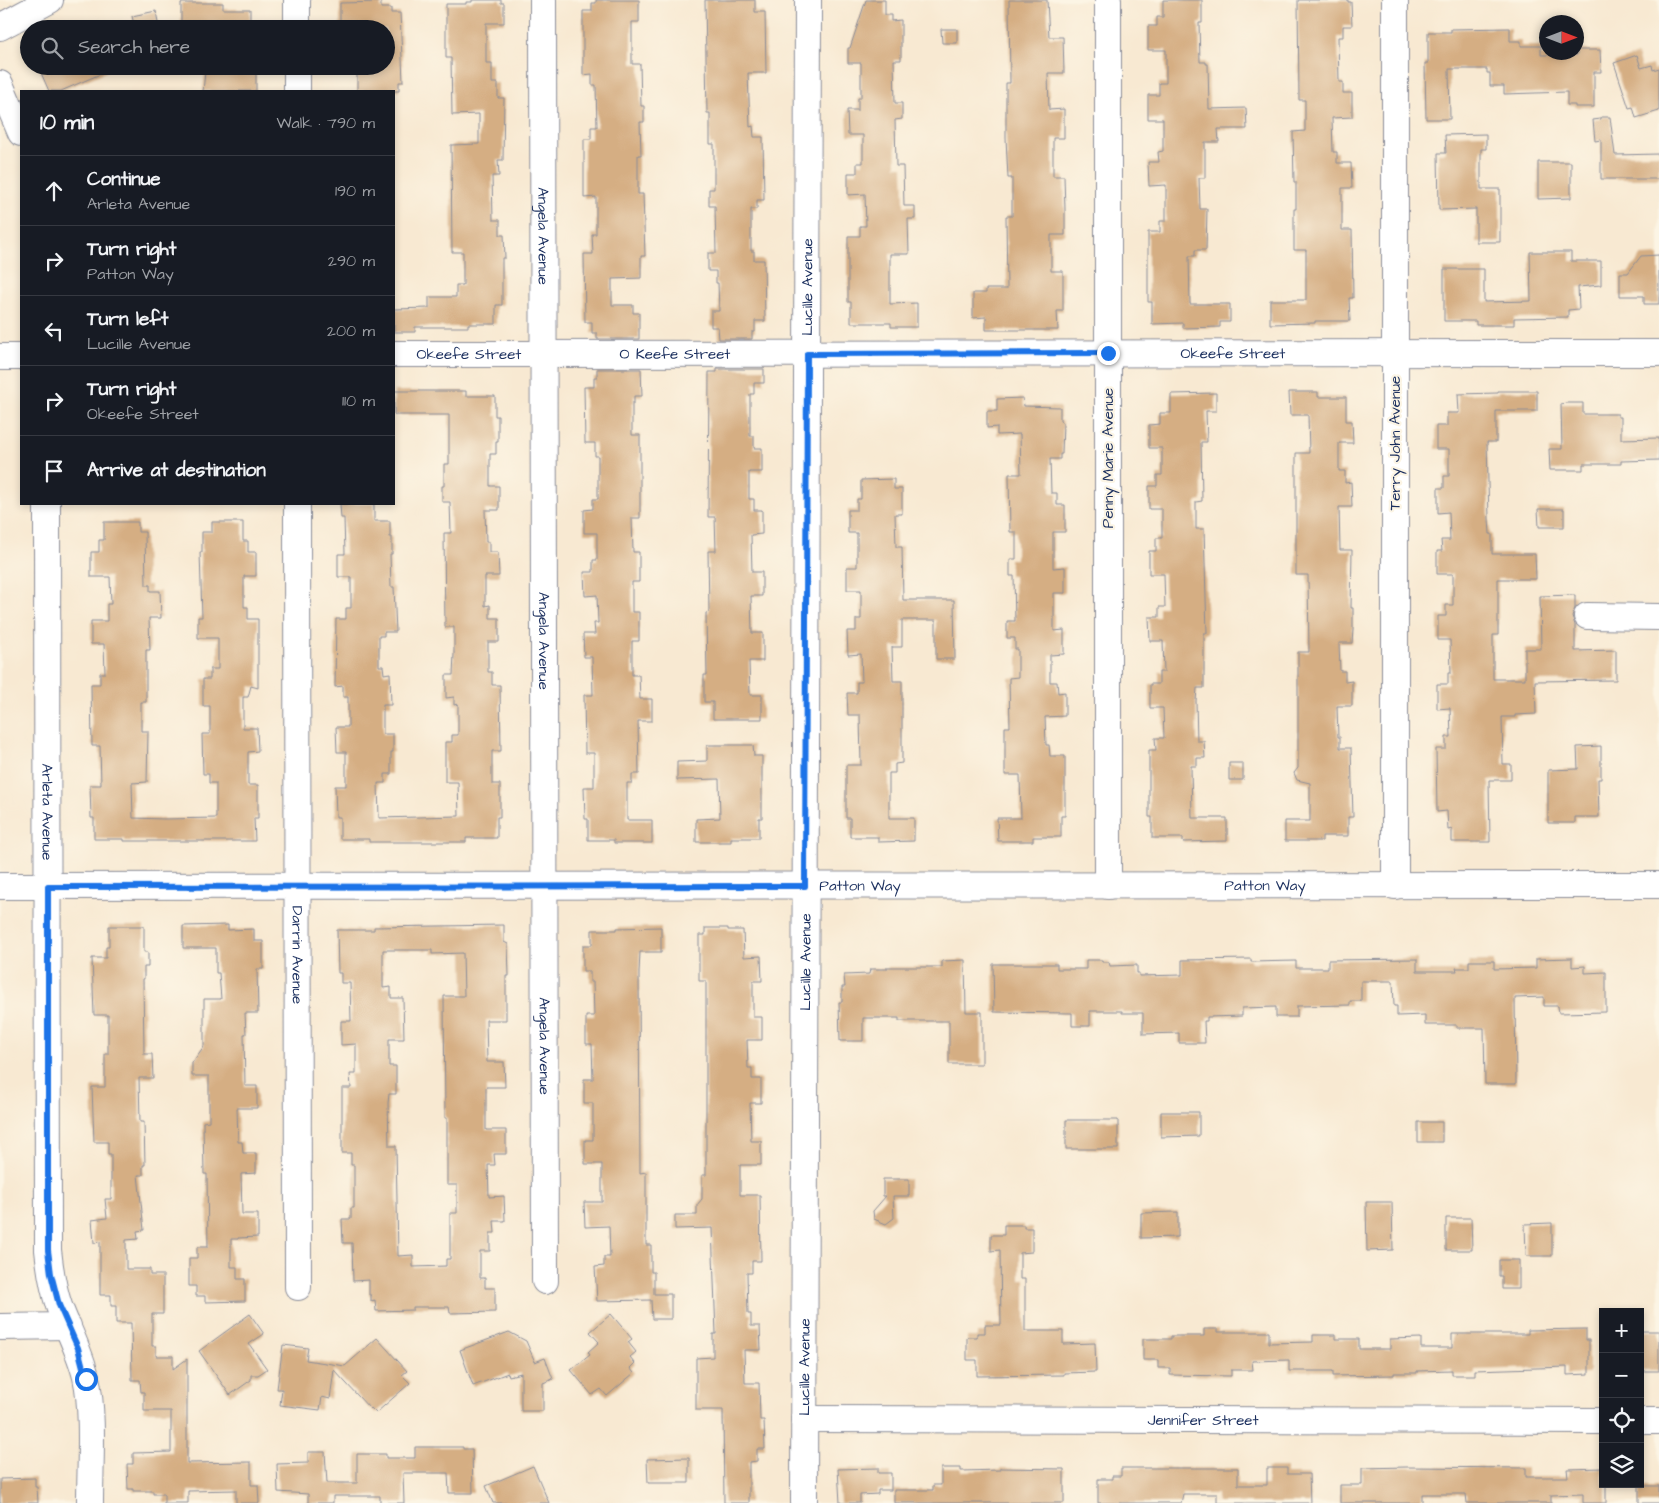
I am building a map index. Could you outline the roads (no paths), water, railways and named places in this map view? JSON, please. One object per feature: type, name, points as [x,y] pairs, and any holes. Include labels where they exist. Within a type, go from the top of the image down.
[{"type":"street","points":[[0,27],[50,0]]},
{"type":"street","points":[[297,0],[297,20]]},
{"type":"street","name":"Angela Avenue","points":[[544,0],[545,1281]]},
{"type":"street","name":"Lucille Avenue","points":[[804,1503],[808,0]]},
{"type":"street","name":"Penny Marie Avenue","points":[[1108,0],[1108,886]]},
{"type":"street","name":"Terry John Avenue","points":[[1395,0],[1395,886]]},
{"type":"street","points":[[297,75],[297,90]]},
{"type":"street","points":[[0,84],[20,131]]},
{"type":"street","name":"Okeefe Street","points":[[807,354],[1659,353]]},
{"type":"street","name":"Okeefe Street","points":[[395,354],[544,354]]},
{"type":"street","name":"O Keefe Street","points":[[544,354],[807,354]]},
{"type":"street","points":[[0,357],[20,357]]},
{"type":"street","name":"Arleta Avenue","points":[[47,505],[48,1250],[51,1274],[59,1305],[78,1348],[89,1397],[90,1503]]},
{"type":"street","name":"Darrin Avenue","points":[[297,505],[298,1287]]},
{"type":"street","points":[[1587,616],[1659,617]]},
{"type":"street","name":"Patton Way","points":[[0,886],[1659,885]]},
{"type":"street","points":[[0,1327],[68,1326]]},
{"type":"street","name":"Jennifer Street","points":[[804,1418],[1599,1421]]},
{"type":"street","points":[[1644,1421],[1659,1421]]}]
